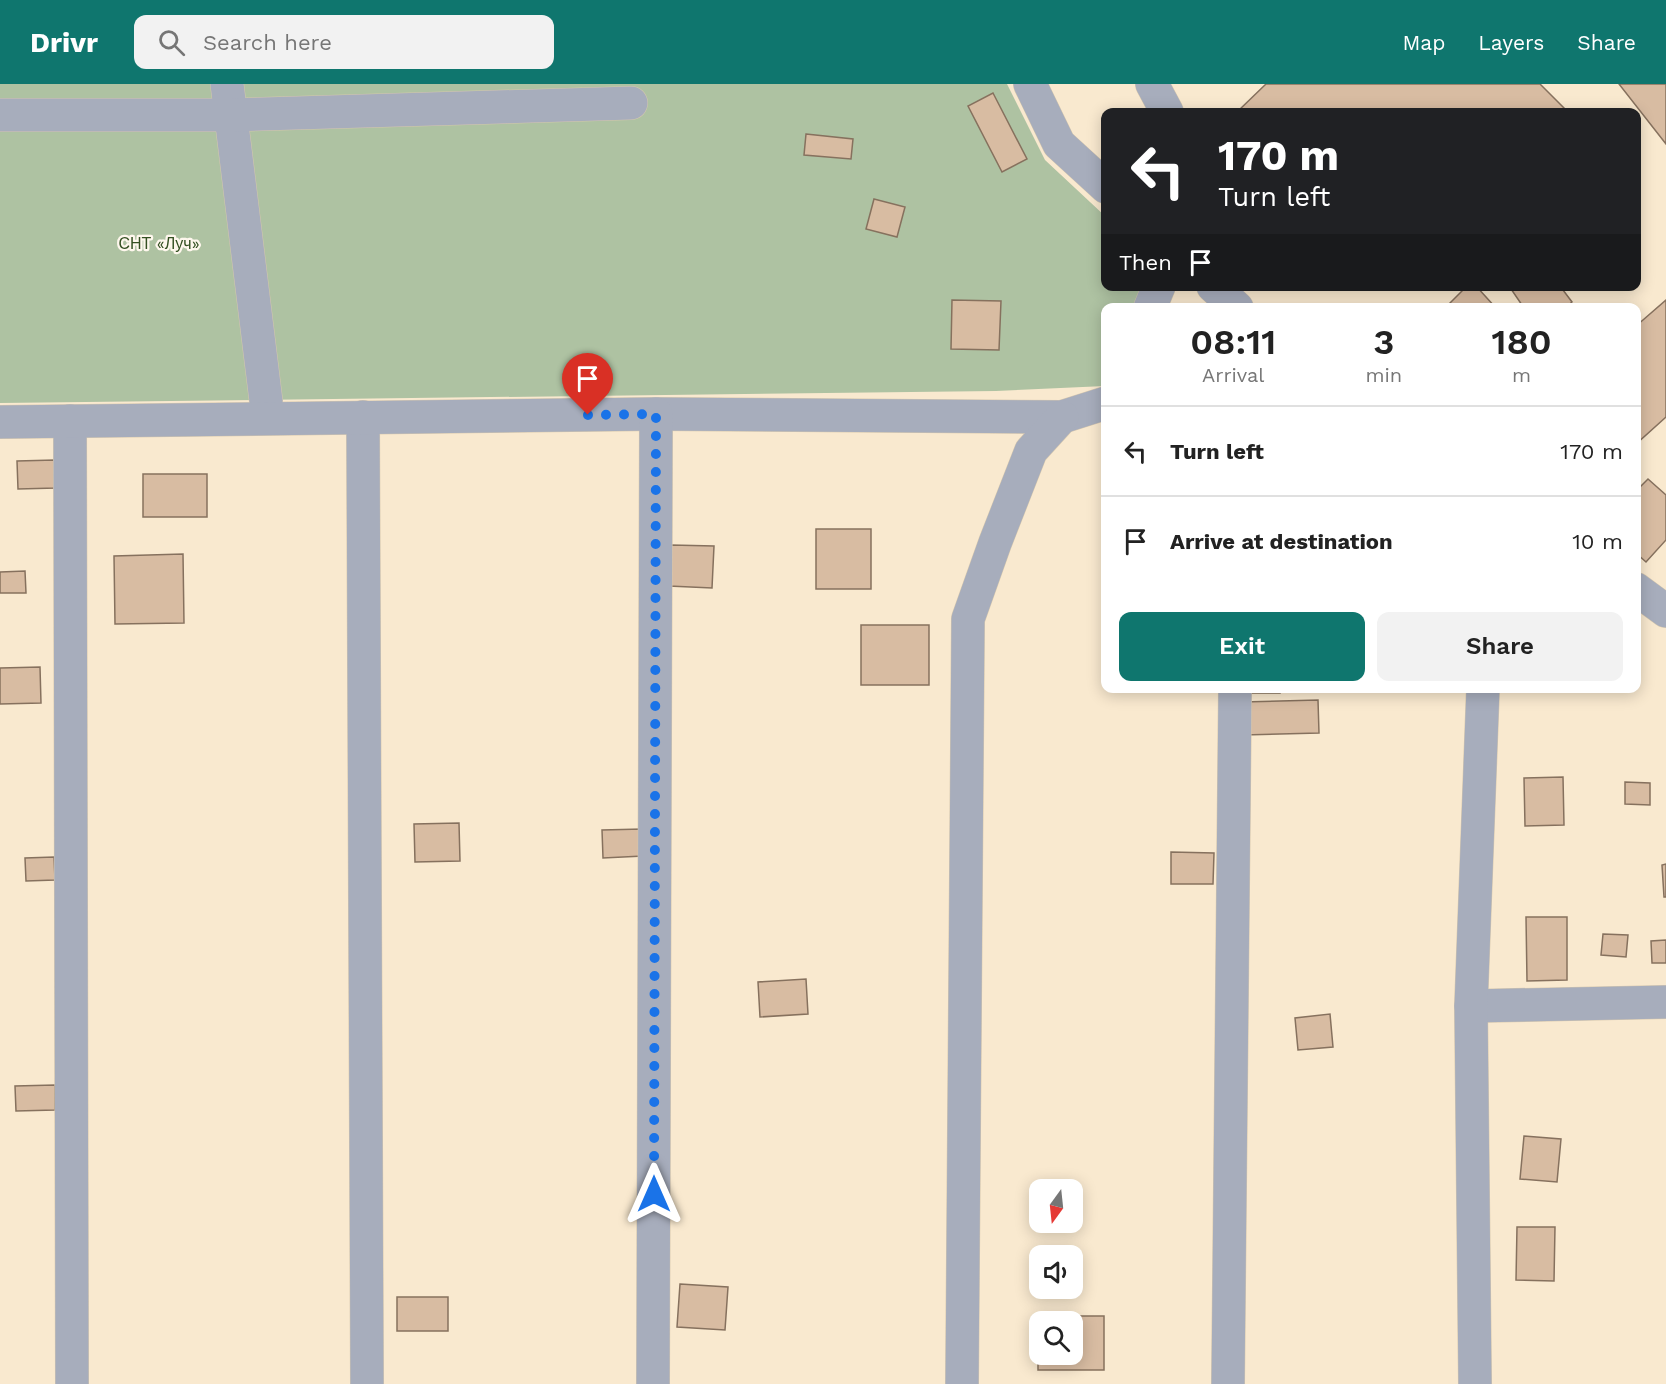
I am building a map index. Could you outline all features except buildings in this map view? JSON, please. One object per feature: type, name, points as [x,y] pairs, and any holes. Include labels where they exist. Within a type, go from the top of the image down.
[{"type":"street","points":[[1030,84],[1059,144],[1101,182]]},
{"type":"street","points":[[1152,84],[1165,108]]},
{"type":"street","points":[[229,99],[266,401]]},
{"type":"street","points":[[0,115],[229,99],[631,104]]},
{"type":"street","points":[[0,422],[656,414],[1062,417],[1101,405]]},
{"type":"street","points":[[653,1384],[656,414]]},
{"type":"street","points":[[363,417],[367,1384]]},
{"type":"street","points":[[962,1384],[968,619],[994,543],[1031,451],[1062,417]]},
{"type":"street","points":[[70,421],[72,1384]]},
{"type":"street","points":[[1641,593],[1666,611]]},
{"type":"street","points":[[1228,1384],[1234,693]]},
{"type":"street","points":[[1475,1384],[1471,1006],[1483,693]]},
{"type":"street","points":[[1471,1006],[1666,1002]]},
{"type":"green space","name":"СНТ «Луч»","points":[[0,84],[1007,84],[1045,160],[1101,212],[1101,291],[1142,291],[1138,303],[1101,303],[1101,386],[996,391],[0,403]]},
{"type":"route","points":[[588,415],[656,414],[654,1194]]}]
